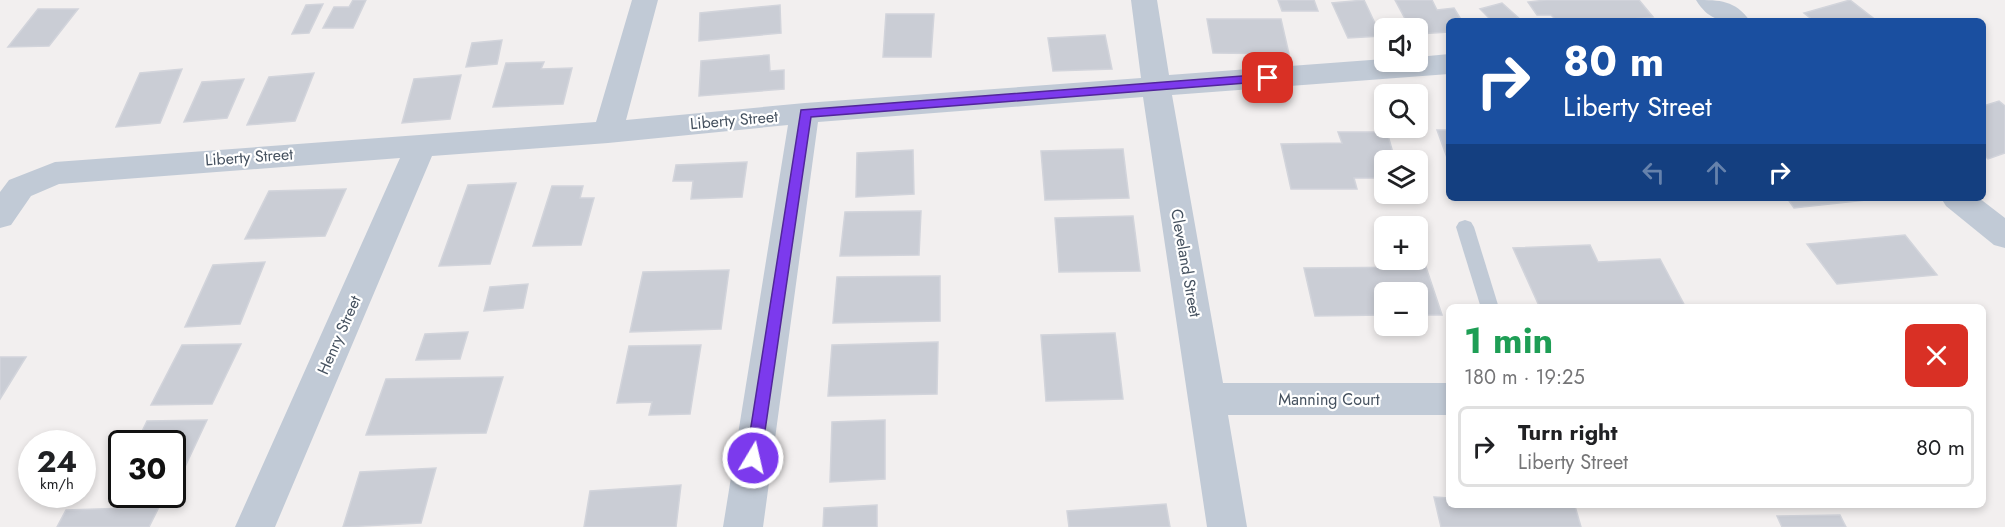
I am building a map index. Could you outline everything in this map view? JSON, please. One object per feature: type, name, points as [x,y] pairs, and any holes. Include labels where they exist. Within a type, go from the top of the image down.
[{"type":"street","points":[[608,132],[645,0]]},
{"type":"street","name":"Cleveland Street","points":[[1144,0],[1155,87],[1209,399],[1227,527]]},
{"type":"street","points":[[1709,0],[1732,18]]},
{"type":"street","name":"Liberty Street","points":[[0,216],[20,188],[55,173],[608,132],[805,113],[1446,64]]},
{"type":"street","points":[[743,527],[805,113]]},
{"type":"street","name":"Henry Street","points":[[255,527],[422,144]]},
{"type":"street","points":[[1961,201],[2005,236]]},
{"type":"street","name":"Manning Court","points":[[1209,399],[1446,399]]},
{"type":"lane","points":[[1465,227],[1489,304]]},
{"type":"building","points":[[353,0],[366,0],[353,28],[323,28],[334,7],[349,7]]},
{"type":"building","points":[[1278,0],[1314,0],[1318,11],[1282,11]]},
{"type":"building","points":[[1364,0],[1374,21],[1374,36],[1348,38],[1332,3]]},
{"type":"building","points":[[1395,0],[1432,0],[1437,10],[1454,8],[1460,18],[1446,18],[1446,32],[1428,33],[1428,18],[1405,18]]},
{"type":"building","points":[[1639,0],[1653,17],[1554,18],[1551,15],[1537,15],[1528,2]]},
{"type":"building","points":[[1850,0],[1873,18],[1810,18],[1804,13]]},
{"type":"building","points":[[1502,3],[1519,18],[1489,18],[1480,9]]},
{"type":"building","points":[[323,4],[309,33],[292,34],[306,5]]},
{"type":"building","points":[[780,5],[781,33],[699,41],[700,13]]},
{"type":"building","points":[[38,9],[78,9],[49,46],[8,47]]},
{"type":"building","points":[[886,14],[934,14],[931,57],[883,57]]},
{"type":"building","points":[[1207,19],[1281,19],[1289,54],[1213,53]]},
{"type":"building","points":[[1105,35],[1112,69],[1053,71],[1048,38]]},
{"type":"building","points":[[502,40],[497,64],[466,67],[472,43]]},
{"type":"building","points":[[769,55],[770,71],[784,70],[784,89],[699,96],[701,61]]},
{"type":"building","points":[[544,62],[541,69],[572,68],[563,104],[493,107],[506,63]]},
{"type":"building","points":[[182,69],[160,123],[116,127],[140,73]]},
{"type":"building","points":[[314,73],[295,121],[247,125],[269,77]]},
{"type":"building","points":[[461,75],[450,119],[402,123],[414,79]]},
{"type":"building","points":[[244,79],[227,118],[184,122],[202,82]]},
{"type":"building","points":[[1999,101],[2005,106],[2005,153],[1988,159],[1986,157],[1986,105]]},
{"type":"building","points":[[1437,130],[1446,130],[1446,155]]},
{"type":"building","points":[[1338,132],[1374,132],[1374,138],[1389,138],[1392,150],[1374,150],[1374,178],[1354,178],[1357,189],[1291,189],[1281,144],[1342,143]]},
{"type":"building","points":[[1123,149],[1129,198],[1045,200],[1041,151]]},
{"type":"building","points":[[913,150],[914,194],[856,197],[857,153]]},
{"type":"building","points":[[747,162],[742,197],[691,199],[693,181],[673,181],[676,165]]},
{"type":"building","points":[[516,183],[490,264],[439,266],[468,185]]},
{"type":"building","points":[[552,186],[583,186],[580,198],[594,198],[581,245],[533,246]]},
{"type":"building","points":[[346,189],[325,236],[245,239],[269,191]]},
{"type":"building","points":[[1789,201],[1857,201],[1794,208]]},
{"type":"building","points":[[921,211],[919,255],[840,256],[845,212]]},
{"type":"building","points":[[1133,216],[1140,271],[1059,272],[1055,218]]},
{"type":"building","points":[[1905,235],[1937,275],[1837,284],[1807,244]]},
{"type":"building","points":[[1590,245],[1598,262],[1660,259],[1684,304],[1538,304],[1513,248]]},
{"type":"building","points":[[265,262],[240,324],[185,327],[213,265]]},
{"type":"building","points":[[1304,268],[1427,270],[1442,315],[1428,315],[1428,282],[1374,282],[1374,315],[1315,316]]},
{"type":"building","points":[[729,270],[721,329],[630,332],[643,272]]},
{"type":"building","points":[[940,276],[940,321],[833,323],[837,277]]},
{"type":"building","points":[[528,284],[523,308],[484,311],[490,287]]},
{"type":"building","points":[[468,332],[460,359],[416,360],[425,334]]},
{"type":"building","points":[[1115,333],[1123,399],[1046,401],[1041,335]]},
{"type":"building","points":[[938,342],[937,394],[828,396],[832,345]]},
{"type":"building","points":[[241,344],[212,404],[151,405],[182,345]]},
{"type":"building","points":[[701,345],[690,414],[649,415],[652,402],[617,403],[629,346]]},
{"type":"building","points":[[0,357],[26,357],[0,399]]},
{"type":"building","points":[[503,377],[486,433],[366,435],[386,379]]},
{"type":"building","points":[[207,420],[186,465],[186,430],[143,430],[147,421]]},
{"type":"building","points":[[885,420],[885,479],[830,482],[832,422]]},
{"type":"building","points":[[436,468],[421,523],[343,527],[360,472]]},
{"type":"building","points":[[681,485],[676,527],[584,527],[590,491]]},
{"type":"building","points":[[1434,497],[1446,498],[1446,508],[1576,508],[1581,527],[1441,527]]},
{"type":"building","points":[[1166,504],[1170,527],[1069,527],[1067,511]]},
{"type":"building","points":[[877,505],[877,527],[823,527],[824,508]]},
{"type":"building","points":[[158,508],[149,527],[57,527],[66,510]]},
{"type":"building","points":[[1840,515],[1846,527],[1782,527],[1777,516]]},
{"type":"route","points":[[753,458],[805,113],[1268,78]]}]
